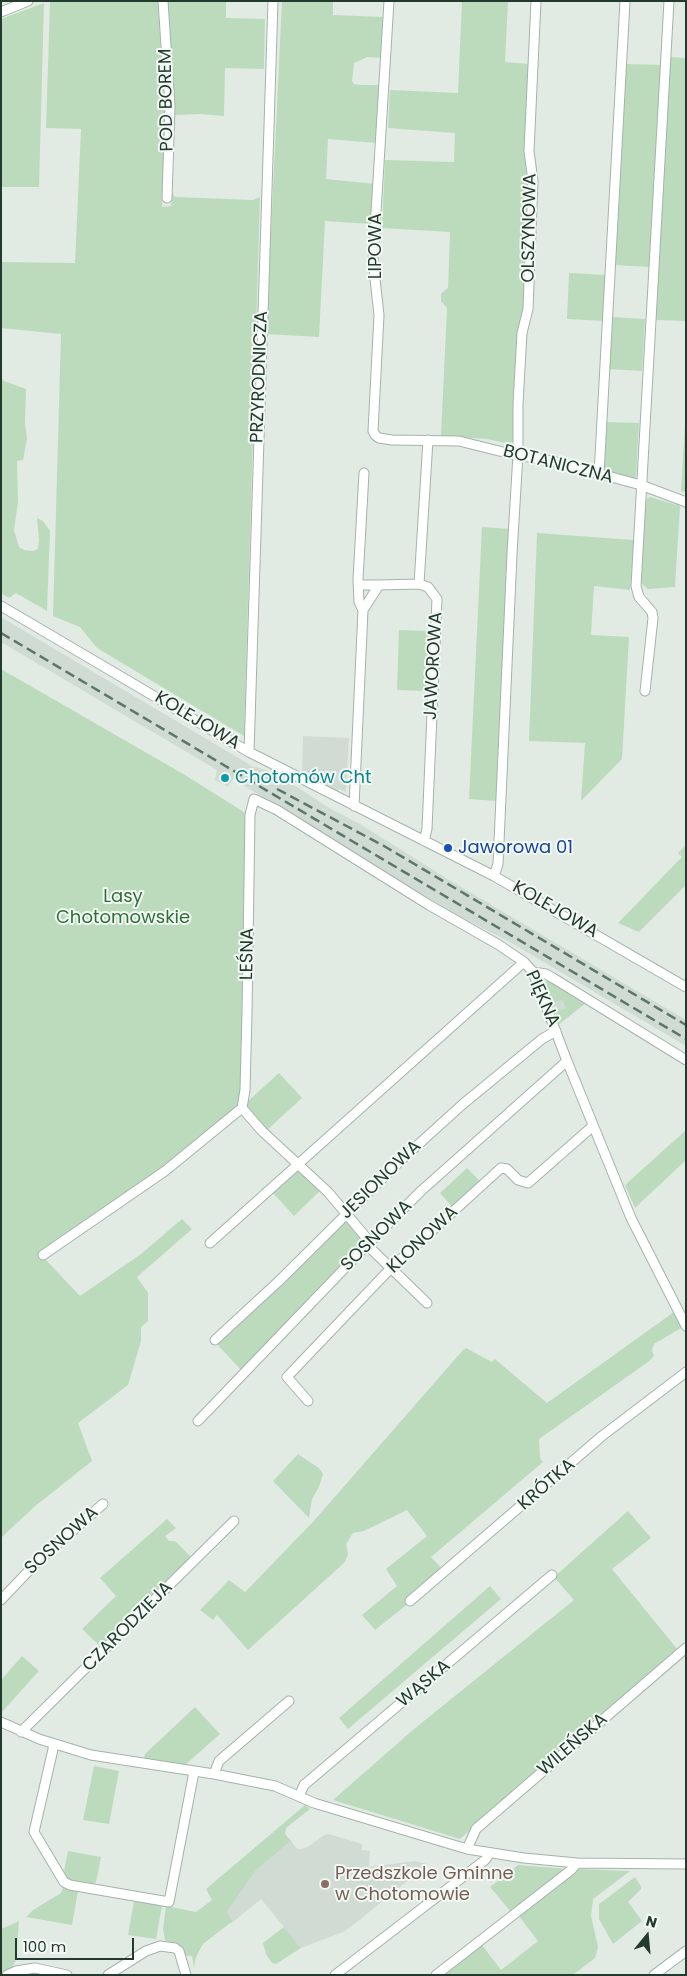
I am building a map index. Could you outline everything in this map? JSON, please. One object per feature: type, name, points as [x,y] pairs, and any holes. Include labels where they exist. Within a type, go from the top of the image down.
[{"type":"street","points":[[1,12],[28,1]]},
{"type":"street","name":"POD BOREM","points":[[163,1],[170,106],[167,198]]},
{"type":"street","name":"PRZYRODNICZA","points":[[249,752],[272,1]]},
{"type":"street","name":"LIPOWA","points":[[389,1],[373,261],[379,315],[373,431],[376,437],[379,438],[428,440]]},
{"type":"street","name":"OLSZYNOWA","points":[[494,876],[498,864],[522,333],[528,308],[533,190],[529,151],[536,1]]},
{"type":"street","points":[[599,474],[625,1]]},
{"type":"street","points":[[645,691],[653,618],[652,612],[639,597],[636,586],[669,1]]},
{"type":"street","points":[[359,585],[419,584],[428,440]]},
{"type":"street","name":"BOTANICZNA","points":[[428,440],[459,441],[518,454],[641,485],[686,502]]},
{"type":"street","points":[[354,806],[363,610],[359,602],[359,585],[364,473]]},
{"type":"street","name":"JAWOROWA","points":[[419,584],[428,587],[437,599],[427,829],[424,841]]},
{"type":"street","points":[[363,610],[379,585]]},
{"type":"street","name":"KOLEJOWA","points":[[1,606],[249,752],[494,876],[686,987]]},
{"type":"street","name":"PIĘKNA","points":[[254,799],[277,810],[429,905],[499,945],[524,962],[534,972],[567,1062],[631,1218],[686,1326]]},
{"type":"street","name":"LEŚNA","points":[[242,1108],[245,1090],[250,815],[254,799]]},
{"type":"street","points":[[210,1243],[524,962]]},
{"type":"street","points":[[534,972],[546,974],[553,978],[686,1060]]},
{"type":"street","name":"JESIONOWA","points":[[215,1340],[280,1280],[393,1167],[463,1104],[542,1039],[556,1031]]},
{"type":"street","name":"SOSNOWA","points":[[198,1421],[368,1243],[422,1191],[567,1062]]},
{"type":"street","points":[[43,1255],[165,1172],[242,1108],[262,1131],[299,1163],[328,1192],[368,1243],[428,1303]]},
{"type":"street","name":"KLONOWA","points":[[308,1401],[287,1377],[391,1268],[500,1168],[505,1168],[518,1180],[528,1183],[594,1126]]},
{"type":"street","name":"KRÓTKA","points":[[410,1601],[602,1436],[686,1372]]},
{"type":"street","name":"SOSNOWA","points":[[1,1600],[39,1560],[103,1504]]},
{"type":"street","name":"CZARODZIEJA","points":[[21,1732],[234,1521]]},
{"type":"street","name":"WĄSKA","points":[[299,1796],[304,1785],[552,1575]]},
{"type":"street","name":"WILEŃSKA","points":[[467,1849],[476,1829],[686,1648]]},
{"type":"street","points":[[214,1774],[219,1761],[288,1701]]},
{"type":"street","points":[[1,1722],[54,1745],[111,1759],[214,1774],[269,1785],[314,1803],[467,1849],[524,1858],[576,1863],[686,1864]]},
{"type":"street","points":[[54,1745],[34,1832],[64,1882],[70,1885],[169,1902],[194,1772]]},
{"type":"street","points":[[335,1975],[484,1860],[490,1853]]},
{"type":"street","points":[[436,1975],[571,1870],[576,1863]]},
{"type":"street","points":[[108,1975],[146,1951],[160,1946],[175,1948],[182,1956],[186,1975]]},
{"type":"street","points":[[654,1975],[686,1951]]},
{"type":"street","points":[[7,1975],[16,1971],[35,1968],[67,1975]]},
{"type":"shaded area","points":[[1,617],[252,766],[269,771],[331,809],[360,824],[446,878],[686,1020],[686,1046],[508,941],[457,915],[233,779],[228,787],[215,780],[217,770],[1,642]]},
{"type":"shaded area","points":[[303,736],[349,738],[346,792],[339,789],[337,792],[302,773]]},
{"type":"shaded area","points":[[562,1000],[566,1008],[555,1013],[551,1004]]},
{"type":"shaded area","name":"Przedszkole Gminne w Chotomowie","points":[[329,1834],[362,1844],[362,1850],[370,1851],[369,1867],[414,1861],[428,1864],[351,1927],[343,1932],[301,1948],[261,1899],[233,1922],[227,1912],[256,1870],[291,1841],[297,1849],[301,1849],[308,1847],[324,1835]]},
{"type":"green space","points":[[50,1],[158,1],[165,130],[162,207],[171,206],[172,193],[175,197],[253,200],[260,197],[244,736],[97,648],[80,627],[53,616],[61,334],[1,328],[1,262],[75,263],[81,129],[46,128]]},
{"type":"green space","points":[[168,1],[226,1],[226,18],[265,19],[264,69],[225,68],[224,116],[200,114],[174,115]]},
{"type":"green space","points":[[282,1],[333,1],[333,15],[383,17],[382,58],[367,57],[354,63],[352,81],[354,84],[361,85],[381,85],[377,143],[328,139],[326,179],[375,184],[372,224],[325,221],[319,337],[266,334]]},
{"type":"green space","points":[[462,1],[508,1],[505,62],[529,64],[524,156],[531,183],[524,314],[514,441],[510,444],[487,439],[441,436],[447,308],[441,301],[441,294],[448,288],[450,232],[382,228],[385,160],[454,162],[455,133],[388,128],[390,90],[458,93]]},
{"type":"green space","points":[[44,3],[39,187],[1,187],[1,19]]},
{"type":"green space","points":[[670,57],[686,58],[686,321],[656,320]]},
{"type":"green space","points":[[625,64],[663,65],[657,126],[649,267],[614,265]]},
{"type":"green space","points":[[569,273],[606,275],[604,321],[567,319]]},
{"type":"green space","points":[[611,317],[645,319],[642,371],[608,369]]},
{"type":"green space","points":[[1,377],[4,381],[26,389],[25,424],[27,438],[23,460],[17,461],[18,502],[14,530],[19,547],[24,550],[33,551],[38,549],[37,518],[43,521],[50,531],[47,611],[16,593],[9,598],[1,593]]},
{"type":"green space","points":[[686,407],[686,492],[681,491]]},
{"type":"green space","points":[[605,422],[639,423],[636,476],[634,479],[603,469]]},
{"type":"green space","points":[[650,497],[680,506],[675,587],[648,589],[641,583],[645,500]]},
{"type":"green space","points":[[482,527],[510,529],[497,801],[469,799]]},
{"type":"green space","points":[[537,533],[634,540],[630,590],[594,586],[591,635],[629,637],[622,759],[581,801],[585,743],[529,741]]},
{"type":"green space","points":[[399,630],[428,631],[426,691],[397,690]]},
{"type":"green space","name":"Lasy Chotomowskie","points":[[1,669],[185,775],[247,814],[243,1086],[239,1101],[234,1111],[45,1259],[80,1296],[141,1254],[182,1219],[192,1229],[137,1277],[148,1293],[148,1321],[141,1327],[141,1341],[128,1385],[78,1423],[92,1461],[34,1507],[1,1538]]},
{"type":"green space","points":[[686,845],[686,885],[639,932],[618,923],[682,857],[678,853]]},
{"type":"green space","points":[[549,980],[585,1004],[558,1025],[553,1013],[566,1008],[562,1000],[550,1004],[542,984]]},
{"type":"green space","points":[[279,1073],[302,1098],[266,1131],[247,1111],[248,1101]]},
{"type":"green space","points":[[686,1130],[686,1160],[635,1208],[625,1185]]},
{"type":"green space","points":[[467,1168],[481,1182],[453,1208],[440,1193]]},
{"type":"green space","points":[[297,1170],[302,1171],[322,1189],[294,1216],[272,1192]]},
{"type":"green space","points":[[347,1218],[367,1241],[242,1371],[215,1342]]},
{"type":"green space","points":[[674,1312],[681,1328],[654,1344],[652,1350],[654,1356],[648,1362],[539,1439],[540,1458],[543,1462],[431,1557],[444,1571],[409,1603],[375,1630],[362,1615],[397,1586],[386,1569],[427,1536],[407,1510],[364,1531],[353,1533],[346,1544],[348,1554],[345,1562],[248,1650],[217,1615],[213,1620],[200,1610],[229,1580],[245,1592],[312,1523],[466,1348],[492,1362],[495,1359],[547,1403]]},
{"type":"green space","points":[[298,1454],[319,1468],[323,1474],[319,1487],[312,1499],[309,1518],[273,1481]]},
{"type":"green space","points":[[628,1511],[651,1538],[612,1569],[678,1650],[460,1839],[333,1800],[414,1729],[574,1600],[554,1577]]},
{"type":"green space","points":[[167,1519],[176,1528],[165,1536],[169,1541],[175,1541],[193,1559],[102,1648],[82,1629],[116,1596],[100,1578]]},
{"type":"green space","points":[[490,1586],[501,1599],[348,1729],[339,1718]]},
{"type":"green space","points":[[22,1656],[39,1671],[1,1713],[1,1680]]},
{"type":"green space","points":[[195,1707],[220,1734],[185,1765],[144,1759],[145,1754]]},
{"type":"green space","points":[[94,1766],[119,1771],[109,1824],[83,1820]]},
{"type":"green space","points":[[305,1805],[310,1809],[286,1828],[285,1834],[291,1841],[256,1870],[227,1912],[233,1922],[203,1944],[196,1957],[194,1968],[192,1956],[186,1956],[181,1950],[165,1940],[163,1929],[166,1906],[196,1912],[212,1900],[206,1889]]},
{"type":"green space","points":[[68,1851],[101,1857],[96,1882],[93,1884],[68,1881],[64,1872]]},
{"type":"green space","points":[[518,1865],[568,1869],[512,1913],[490,1887]]},
{"type":"green space","points":[[579,1869],[630,1871],[593,1899],[591,1916],[598,1947],[595,1958],[573,1975],[448,1975],[446,1972],[482,1945],[501,1970],[538,1941],[519,1916]]},
{"type":"green space","points":[[635,1877],[641,1889],[628,1902],[642,1921],[613,1944],[599,1919],[599,1904]]},
{"type":"green space","points":[[63,1888],[78,1891],[72,1925],[26,1917],[33,1910],[61,1893]]},
{"type":"green space","points":[[134,1901],[162,1906],[156,1939],[128,1935]]},
{"type":"green space","points":[[19,1921],[16,1960],[12,1968],[1,1973],[1,1929]]},
{"type":"green space","points":[[284,1927],[301,1948],[276,1964],[272,1963],[266,1954],[263,1943]]},
{"type":"railway","points":[[1,633],[686,1039]]},
{"type":"railway","points":[[277,789],[384,846],[686,1025]]},
{"type":"place","name":"Chotomów Cht","points":[[225,778]]},
{"type":"place","name":"Jaworowa 01","points":[[448,848]]},
{"type":"place","name":"Przedszkole Gminne w Chotomowie","points":[[325,1884]]}]
